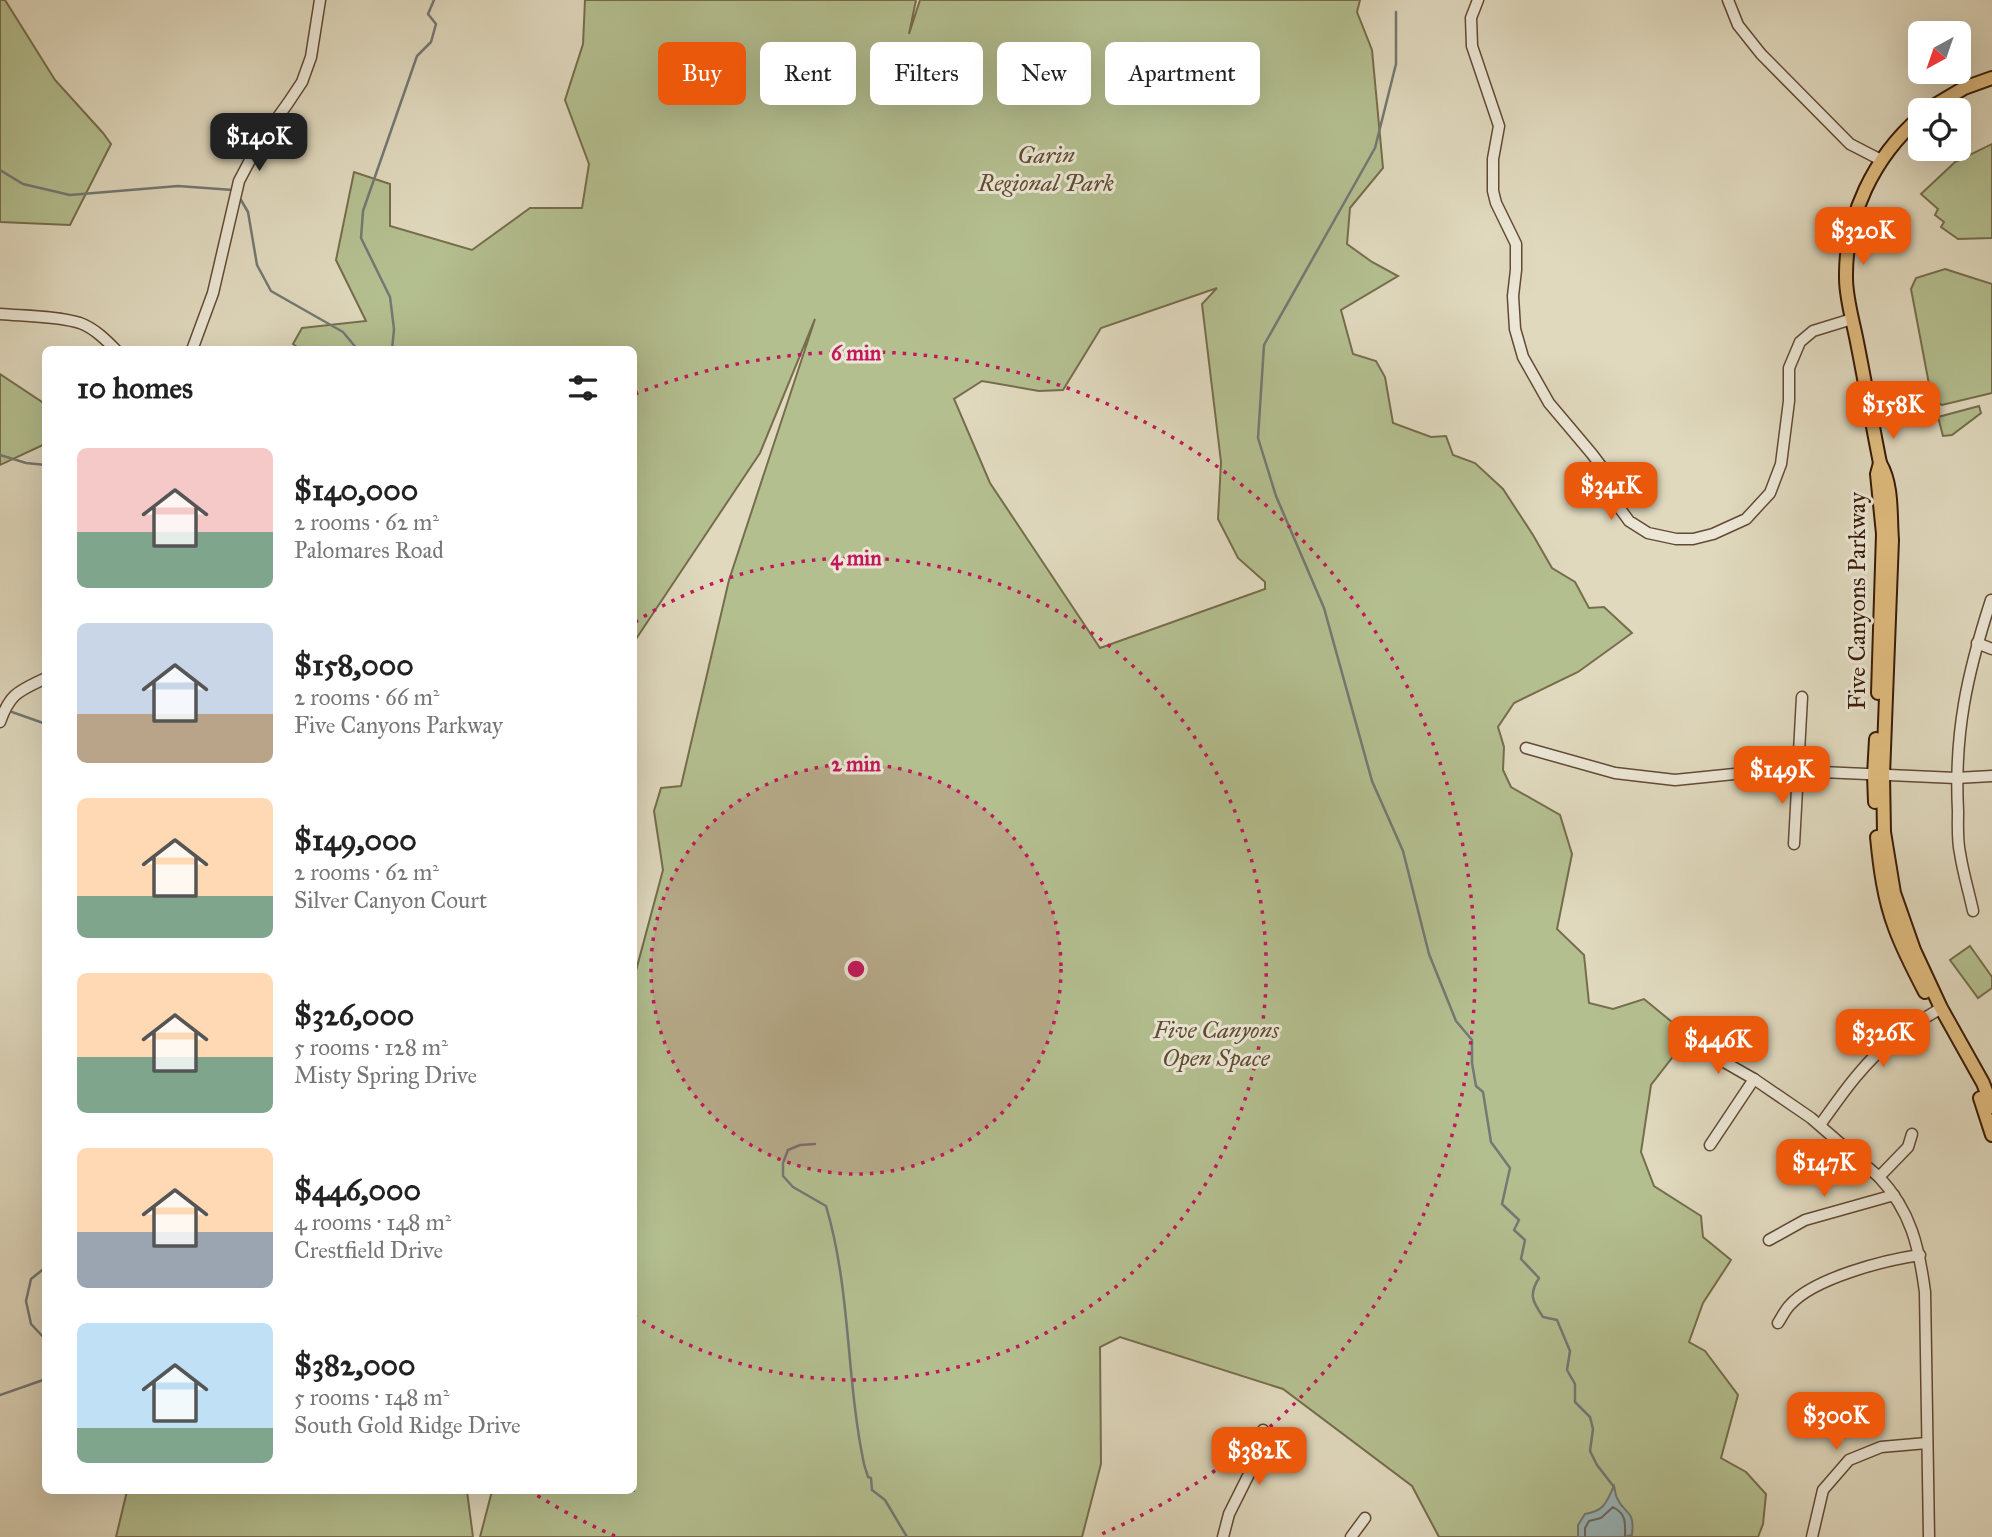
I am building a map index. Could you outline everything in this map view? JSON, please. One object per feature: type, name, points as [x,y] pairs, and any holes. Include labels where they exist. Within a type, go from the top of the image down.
[{"type":"main road","points":[[1947,98],[1964,88],[1992,78]]},
{"type":"main road","name":"Five Canyons Parkway","points":[[1908,127],[1881,160],[1854,214],[1848,241],[1846,279],[1880,463],[1877,474],[1882,534],[1876,830],[1886,898],[1894,926],[1909,960],[1963,1045],[1992,1107]]},
{"type":"main road","name":"Five Canyons Parkway","points":[[1939,1010],[1974,1080],[1992,1135]]},
{"type":"street","points":[[194,346],[214,293],[239,181],[247,162],[302,82],[311,57],[320,0]]},
{"type":"street","points":[[1478,0],[1471,18],[1472,46],[1499,126],[1493,159],[1493,191],[1516,244],[1513,296],[1516,329],[1523,357],[1549,403],[1604,470],[1613,499],[1629,521],[1648,533],[1676,539],[1693,539],[1713,534],[1746,519],[1770,493],[1781,464],[1789,368],[1800,342],[1814,331],[1852,319]]},
{"type":"street","points":[[1728,0],[1738,25],[1771,64],[1850,144],[1881,160]]},
{"type":"street","points":[[0,314],[81,323],[112,346]]},
{"type":"street","points":[[1973,911],[1959,852],[1956,778],[1958,738],[1965,691],[1991,600]]},
{"type":"street","points":[[1977,643],[1992,649]]},
{"type":"street","points":[[0,722],[6,705],[15,695],[42,680]]},
{"type":"street","points":[[1794,844],[1802,697]]},
{"type":"street","points":[[1526,748],[1615,773],[1675,780],[1754,772],[1799,771],[1956,778],[1992,776]]},
{"type":"street","points":[[1819,1125],[1870,1061],[1896,1037],[1939,1010]]},
{"type":"street","points":[[1698,1047],[1754,1079],[1819,1125],[1879,1177],[1907,1216],[1920,1255],[1925,1292],[1929,1537]]},
{"type":"street","points":[[1710,1145],[1754,1079]]},
{"type":"street","points":[[1879,1177],[1908,1147],[1912,1134]]},
{"type":"street","points":[[1769,1240],[1805,1220],[1894,1195]]},
{"type":"street","points":[[1778,1323],[1790,1304],[1809,1290],[1835,1277],[1920,1255]]},
{"type":"street","points":[[1223,1537],[1229,1514],[1260,1452],[1264,1430]]},
{"type":"street","points":[[1811,1537],[1823,1490],[1849,1460],[1881,1447],[1927,1443]]},
{"type":"street","points":[[1351,1537],[1365,1518]]},
{"type":"green space","points":[[0,0],[5,0],[55,80],[111,144],[70,225],[0,222]]},
{"type":"green space","points":[[585,0],[916,0],[909,34],[920,0],[1360,0],[1357,12],[1372,50],[1383,168],[1350,208],[1347,244],[1398,276],[1341,310],[1353,354],[1376,361],[1385,377],[1393,423],[1431,437],[1446,436],[1453,455],[1475,463],[1503,489],[1552,568],[1575,582],[1589,608],[1604,607],[1632,633],[1578,672],[1514,703],[1498,727],[1504,747],[1503,770],[1511,787],[1560,815],[1572,854],[1557,929],[1584,955],[1589,1003],[1613,1009],[1644,999],[1689,1036],[1651,1085],[1641,1152],[1654,1186],[1701,1216],[1703,1237],[1731,1260],[1703,1303],[1689,1342],[1705,1351],[1738,1395],[1721,1458],[1746,1472],[1766,1494],[1763,1524],[1758,1537],[1439,1537],[1412,1486],[1283,1389],[1120,1337],[1100,1347],[1101,1464],[1082,1537],[480,1537],[491,1494],[637,1494],[637,967],[663,870],[654,811],[661,788],[681,786],[729,580],[815,319],[760,453],[637,638],[637,346],[293,344],[302,328],[366,321],[336,260],[354,172],[390,184],[390,226],[472,250],[530,208],[582,208],[589,164],[565,100],[583,44]],"holes":[[[1217,288],[1202,304],[1221,462],[1218,519],[1238,558],[1265,582],[1265,589],[1100,648],[990,483],[954,399],[982,381],[1039,391],[1063,390],[1101,328]]]},
{"type":"green space","points":[[1992,144],[1992,238],[1958,239],[1941,227],[1944,222],[1935,215],[1938,209],[1921,194],[1955,162],[1971,161],[1971,154]]},
{"type":"green space","points":[[1945,269],[1992,284],[1992,393],[1942,405],[1932,400],[1911,289],[1916,278]]},
{"type":"green space","points":[[0,374],[42,402],[42,445],[0,465]]},
{"type":"green space","points":[[1979,406],[1981,413],[1952,435],[1943,436],[1938,417]]},
{"type":"green space","points":[[1970,946],[1992,977],[1992,988],[1978,998],[1950,960]]},
{"type":"green space","points":[[126,1494],[467,1494],[473,1537],[116,1537]]},
{"type":"water","points":[[1614,1486],[1620,1504],[1631,1516],[1632,1535],[1578,1537],[1578,1525],[1585,1514],[1601,1508]]},
{"type":"waterway","points":[[392,346],[394,329],[390,297],[361,238],[363,211],[417,56],[431,42],[436,24],[428,14],[434,0]]},
{"type":"waterway","points":[[1396,12],[1396,64],[1375,148],[1264,345],[1258,438],[1276,496],[1324,608],[1372,781],[1403,851],[1429,954],[1456,1021],[1472,1040],[1476,1086],[1483,1092],[1491,1142],[1510,1168],[1502,1204],[1519,1220],[1514,1230],[1525,1240],[1521,1259],[1539,1278],[1534,1289],[1534,1303],[1543,1317],[1557,1320],[1570,1351],[1567,1370],[1575,1384],[1575,1402],[1590,1417],[1593,1429],[1590,1451],[1614,1487]]},
{"type":"waterway","points":[[0,170],[23,184],[70,195],[178,186],[233,190]]},
{"type":"waterway","points":[[241,200],[248,212],[257,265],[271,291],[343,332],[355,346]]},
{"type":"waterway","points":[[0,455],[42,465]]},
{"type":"waterway","points":[[12,712],[42,723]]},
{"type":"waterway","points":[[815,1144],[800,1145],[788,1150],[783,1163],[783,1176],[793,1187],[826,1206],[840,1270],[864,1464],[868,1477],[871,1478],[872,1490],[885,1500],[907,1537]]},
{"type":"waterway","points":[[42,1270],[31,1279],[26,1301],[31,1324],[42,1336]]},
{"type":"waterway","points":[[0,1395],[42,1380]]},
{"type":"park label","name":"Garin Regional Park","points":[[1046,169]]},
{"type":"park label","name":"Five Canyons Open Space","points":[[1216,1044]]}]
